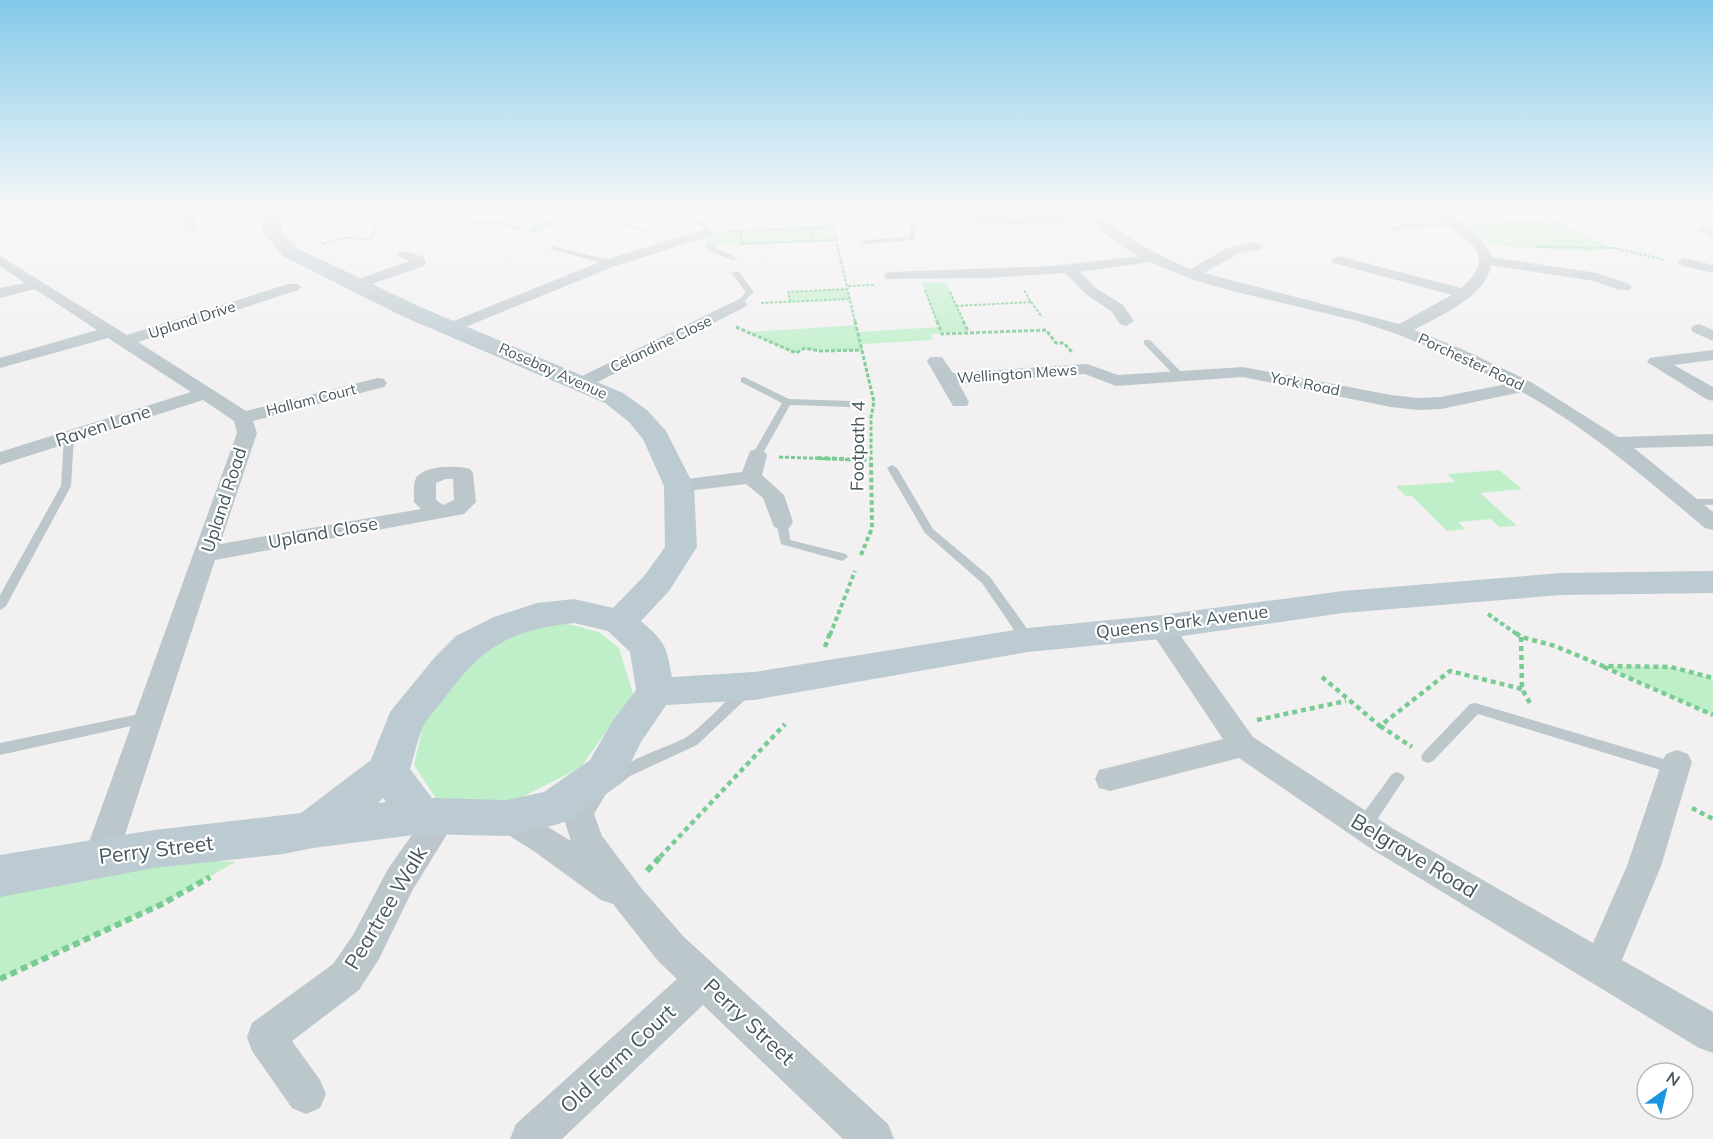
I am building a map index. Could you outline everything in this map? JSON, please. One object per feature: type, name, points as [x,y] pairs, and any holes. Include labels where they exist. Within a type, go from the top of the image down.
[{"type":"street","points":[[10,266],[243,418]]},
{"type":"street","name":"Rosebay Avenue","points":[[318,266],[355,285],[614,398],[638,416],[656,437],[679,486],[681,547],[657,583],[620,621]]},
{"type":"street","points":[[355,285],[410,266]]},
{"type":"street","points":[[452,327],[602,266]]},
{"type":"street","points":[[891,276],[1013,273],[1096,266]]},
{"type":"street","name":"Porchester Road","points":[[1174,266],[1401,330],[1525,386],[1615,443],[1713,522]]},
{"type":"street","points":[[1194,273],[1206,266]]},
{"type":"street","points":[[1361,266],[1466,294]]},
{"type":"street","points":[[1401,330],[1466,294],[1482,277],[1484,266]]},
{"type":"street","points":[[1526,266],[1597,277],[1624,287]]},
{"type":"street","points":[[1070,270],[1092,292],[1117,308],[1126,321]]},
{"type":"street","points":[[0,293],[38,284]]},
{"type":"street","name":"Upland Drive","points":[[0,363],[117,337],[293,287]]},
{"type":"street","name":"Celandine Close","points":[[582,383],[739,304]]},
{"type":"street","points":[[1713,355],[1656,362],[1713,395]]},
{"type":"street","name":"Wellington Mews","points":[[936,361],[960,402]]},
{"type":"street","name":"York Road","points":[[1086,369],[1116,381],[1243,372],[1391,401],[1418,404],[1441,403],[1525,386]]},
{"type":"street","name":"Wellington Mews","points":[[948,378],[1086,369]]},
{"type":"street","name":"Hallam Court","points":[[243,418],[378,383]]},
{"type":"street","name":"Raven Lane","points":[[0,459],[205,394]]},
{"type":"street","name":"Upland Road","points":[[101,856],[247,433],[243,418]]},
{"type":"street","points":[[1615,443],[1713,440]]},
{"type":"street","points":[[751,477],[757,455]]},
{"type":"street","points":[[679,486],[751,477],[773,495],[782,522]]},
{"type":"street","name":"Upland Close","points":[[207,554],[439,513]]},
{"type":"street","name":"Queens Park Avenue","points":[[655,692],[754,686],[1028,640],[1161,627],[1343,602],[1561,584],[1713,582]]},
{"type":"street","points":[[431,817],[397,785],[389,770],[404,723],[448,666],[470,645],[507,625],[537,615],[574,611],[620,621],[648,647],[655,692],[626,733],[605,772],[578,813]]},
{"type":"street","name":"Belgrave Road","points":[[1161,627],[1236,736],[1363,826],[1713,1034]]},
{"type":"street","points":[[1110,779],[1236,736]]},
{"type":"street","points":[[1601,966],[1644,866],[1676,765]]},
{"type":"street","name":"Perry Street","points":[[313,829],[389,770]]},
{"type":"street","name":"Perry Street","points":[[0,876],[101,856],[283,835],[313,829],[431,817],[507,818],[555,807],[605,772]]},
{"type":"street","name":"Perry Street","points":[[578,813],[588,843],[638,886],[671,949],[873,1139]]},
{"type":"street","name":"Peartree Walk","points":[[306,1094],[266,1037],[346,977],[366,947],[431,817]]},
{"type":"street","name":"Perry Street","points":[[507,818],[547,842],[638,886]]},
{"type":"street","name":"Old Farm Court","points":[[531,1139],[704,979]]},
{"type":"lane","points":[[736,274],[750,292],[739,304]]},
{"type":"lane","points":[[1148,342],[1180,376]]},
{"type":"lane","points":[[744,380],[787,402],[850,404]]},
{"type":"lane","points":[[757,455],[787,402]]},
{"type":"lane","points":[[0,606],[66,486],[69,437]]},
{"type":"lane","points":[[892,468],[929,531],[986,580],[1028,640]]},
{"type":"lane","points":[[1687,502],[1713,502]]},
{"type":"lane","points":[[782,522],[785,542],[842,557]]},
{"type":"lane","points":[[578,813],[625,772],[692,741],[740,695],[754,686]]},
{"type":"lane","points":[[1428,757],[1475,708],[1676,765]]},
{"type":"lane","points":[[0,749],[150,717]]},
{"type":"lane","points":[[1363,826],[1397,778]]},
{"type":"path","name":"Footpath 4","points":[[842,266],[874,402],[871,417],[872,528],[860,558]]},
{"type":"path","points":[[1013,273],[1042,318]]},
{"type":"path","points":[[945,274],[946,282],[968,332]]},
{"type":"path","points":[[919,275],[942,334],[1046,330],[1056,343],[1065,343],[1086,369]]},
{"type":"path","points":[[790,302],[788,292],[848,289]]},
{"type":"path","points":[[739,304],[850,299]]},
{"type":"path","points":[[956,306],[1032,302]]},
{"type":"path","points":[[712,318],[796,353],[805,348],[819,351],[862,350]]},
{"type":"path","points":[[757,455],[798,459],[871,460]]},
{"type":"path","points":[[819,675],[820,661],[856,568]]},
{"type":"path","points":[[1467,591],[1491,618],[1521,637],[1555,646],[1713,715]]},
{"type":"path","points":[[1521,637],[1522,689],[1546,729]]},
{"type":"path","points":[[1603,666],[1671,667],[1713,678]]},
{"type":"path","points":[[1380,726],[1450,671],[1522,689]]},
{"type":"path","points":[[1322,677],[1380,726],[1428,757]]},
{"type":"path","points":[[1236,736],[1347,700]]},
{"type":"path","points":[[638,886],[785,723]]},
{"type":"path","points":[[0,979],[162,904],[217,873]]},
{"type":"green space","points":[[946,282],[968,332],[931,334],[932,340],[862,344],[862,350],[820,351],[805,348],[796,353],[749,332],[856,325],[858,332],[939,327],[922,283]]},
{"type":"green space","points":[[847,289],[850,299],[790,302],[788,292]]},
{"type":"green space","points":[[1499,470],[1522,489],[1480,493],[1517,526],[1499,527],[1491,519],[1458,522],[1465,529],[1447,531],[1412,496],[1406,496],[1396,486],[1455,482],[1447,474]]},
{"type":"green space","points":[[564,623],[599,632],[619,648],[633,694],[580,768],[516,800],[437,800],[414,765],[426,713],[465,669],[502,640],[525,627]]},
{"type":"green space","points":[[1603,666],[1671,667],[1710,678],[1713,682],[1713,715]]},
{"type":"green space","points":[[101,856],[235,862],[162,904],[0,979],[0,876]]}]
